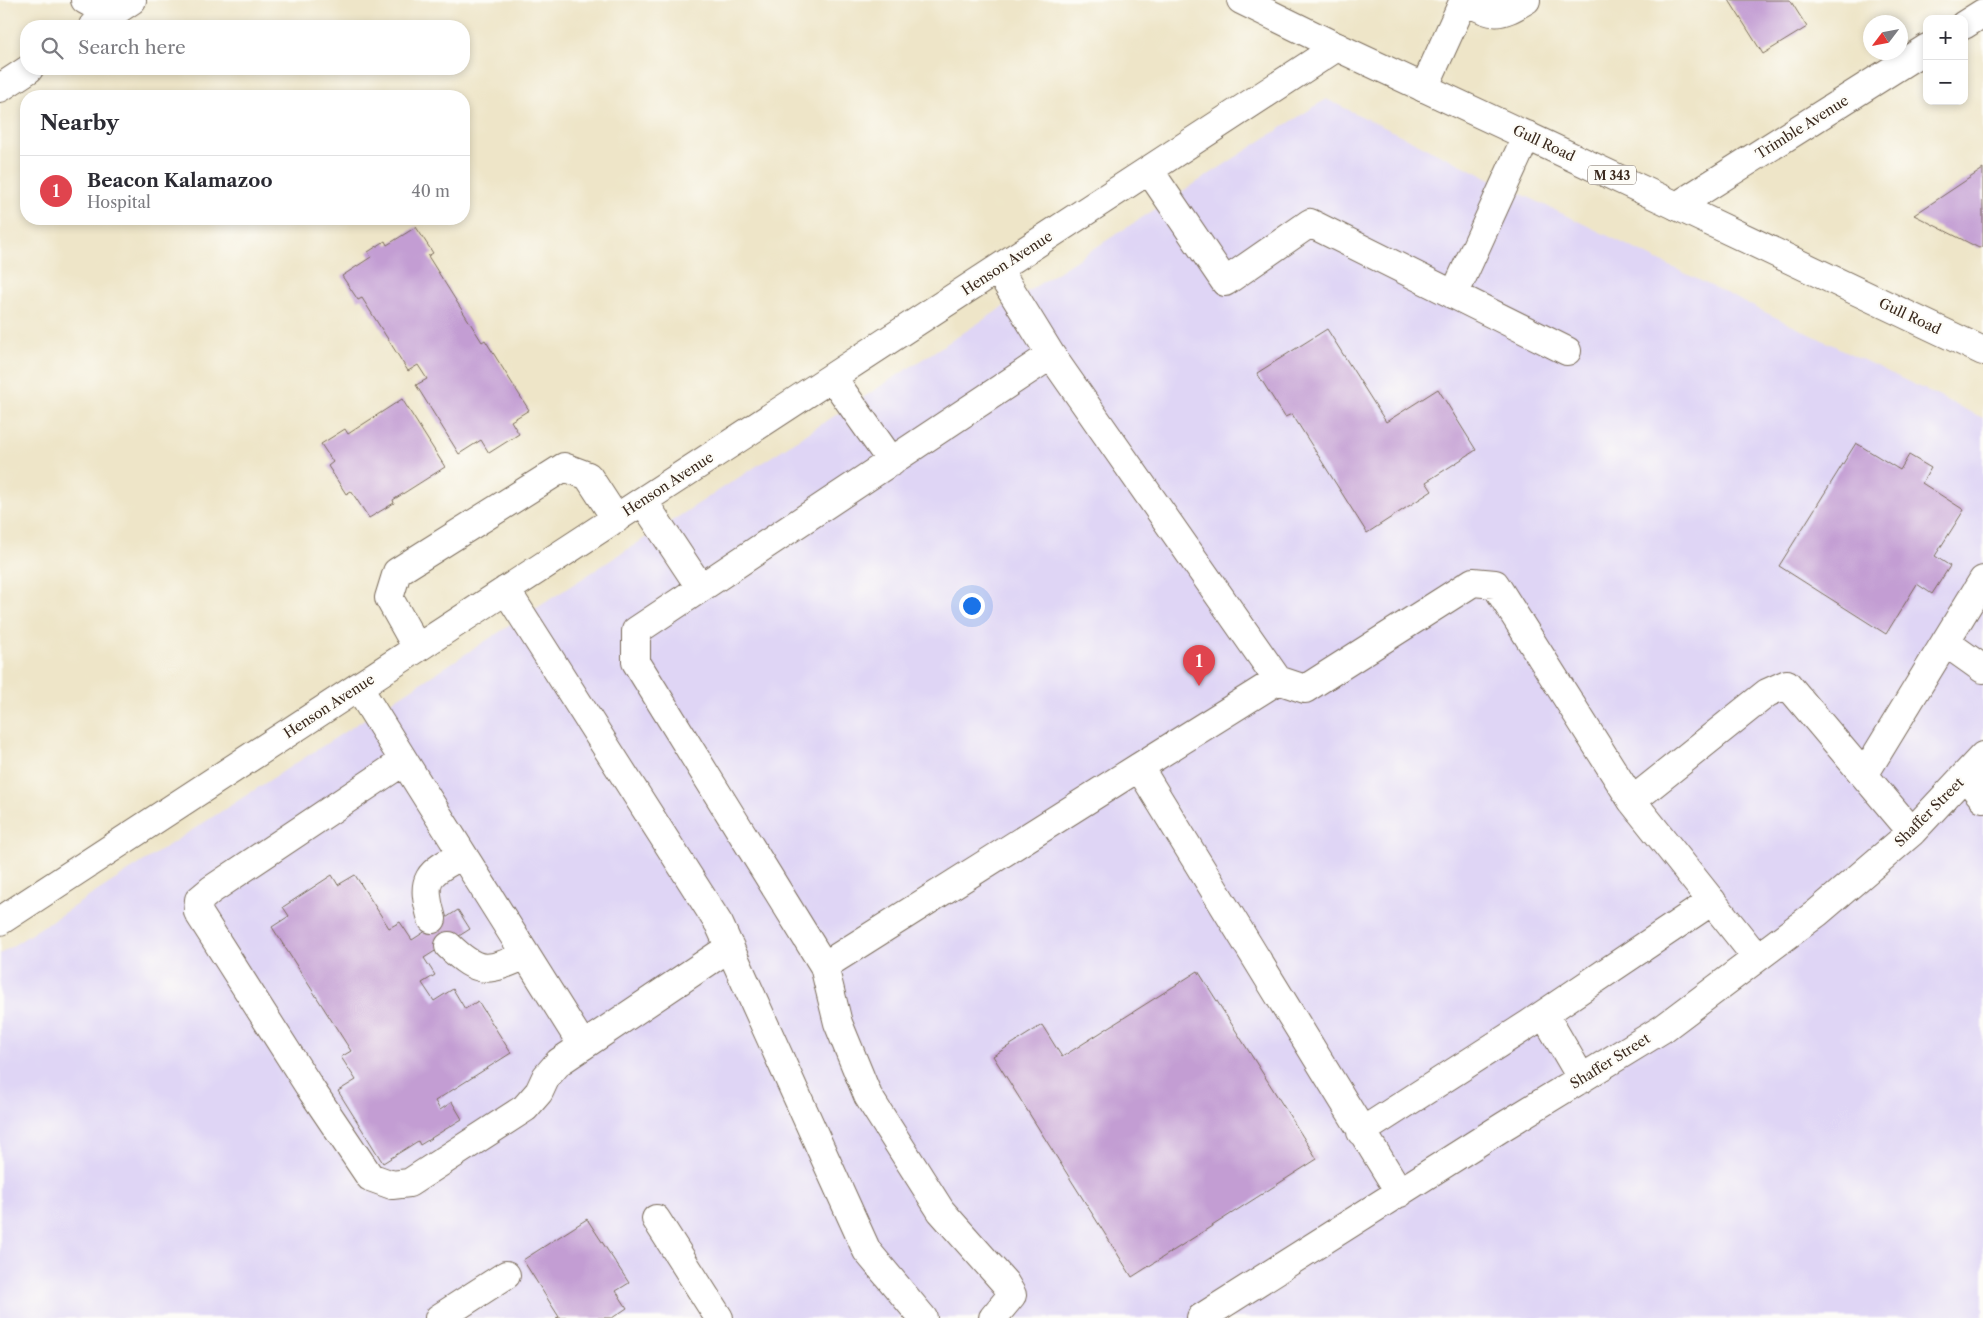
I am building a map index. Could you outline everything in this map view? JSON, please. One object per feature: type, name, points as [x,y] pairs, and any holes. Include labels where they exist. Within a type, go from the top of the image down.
[{"type":"street","points":[[85,0],[112,14]]},
{"type":"street","points":[[1424,88],[1464,0],[1491,14],[1507,12],[1526,0]]},
{"type":"street","name":"Gull Road","points":[[1249,1],[1337,47],[1983,351]]},
{"type":"street","points":[[1968,22],[1983,13]]},
{"type":"street","name":"Henson Avenue","points":[[0,921],[1337,47]]},
{"type":"street","name":"Trimble Avenue","points":[[1677,206],[1923,51]]},
{"type":"street","points":[[0,88],[20,75]]},
{"type":"street","points":[[1454,295],[1527,135]]},
{"type":"street","points":[[1149,170],[1225,282],[1310,223],[1567,351]]},
{"type":"street","points":[[998,269],[1051,355],[1278,680],[1305,689],[1473,582],[1495,584],[1632,801],[1757,958]]},
{"type":"street","points":[[993,1318],[1012,1295],[1005,1283],[942,1211],[868,1096],[838,1023],[824,966],[636,662],[636,631],[1051,355]]},
{"type":"street","points":[[832,377],[892,462]]},
{"type":"street","points":[[417,648],[388,598],[397,572],[564,467],[588,476],[616,519]]},
{"type":"street","points":[[643,500],[700,588]]},
{"type":"street","points":[[1864,775],[1983,580]]},
{"type":"street","points":[[506,590],[719,924],[867,1251],[923,1318]]},
{"type":"street","points":[[1945,642],[1983,670]]},
{"type":"street","points":[[824,966],[1278,680]]},
{"type":"street","points":[[1632,801],[1767,693],[1788,684],[1912,832]]},
{"type":"street","points":[[358,687],[583,1046]]},
{"type":"street","name":"Shaffer Street","points":[[1201,1318],[1664,1028],[1817,913],[1912,832],[1983,756]]},
{"type":"street","points":[[404,760],[211,890],[199,900],[198,912],[312,1091],[370,1177],[392,1185],[409,1183],[525,1108],[539,1092],[546,1077],[559,1062],[730,946]]},
{"type":"street","points":[[1139,767],[1400,1193]]},
{"type":"street","points":[[1964,776],[1983,798]]},
{"type":"street","points":[[432,919],[426,890],[429,877],[441,866],[463,854]]},
{"type":"street","points":[[1361,1132],[1544,1014],[1712,901]]},
{"type":"street","points":[[449,946],[465,962],[482,968],[497,968],[526,955]]},
{"type":"street","points":[[1544,1014],[1582,1078]]},
{"type":"street","points":[[656,1219],[719,1318]]},
{"type":"street","points":[[439,1318],[506,1275]]},
{"type":"shaded area","points":[[1326,99],[1983,418],[1983,1318],[0,1318],[0,954]]},
{"type":"building","points":[[1729,0],[1790,0],[1807,27],[1763,54]]},
{"type":"building","points":[[1983,169],[1983,246],[1979,248],[1914,215]]},
{"type":"building","points":[[416,227],[433,253],[428,256],[482,342],[485,340],[529,410],[511,421],[519,434],[489,453],[481,440],[459,454],[416,385],[427,379],[418,365],[408,371],[362,298],[358,300],[342,276],[371,257],[368,252],[385,241],[387,245]]},
{"type":"building","points":[[1327,329],[1386,422],[1438,389],[1476,450],[1426,482],[1432,491],[1367,533],[1292,414],[1285,417],[1257,373]]},
{"type":"building","points":[[402,399],[445,467],[393,500],[394,503],[369,518],[351,491],[346,494],[328,466],[333,462],[321,444],[345,429],[348,434]]},
{"type":"building","points":[[1856,443],[1900,470],[1909,455],[1931,468],[1922,483],[1964,510],[1935,556],[1950,566],[1932,594],[1917,584],[1886,634],[1779,566]]},
{"type":"building","points":[[332,875],[338,885],[355,875],[389,928],[400,922],[412,940],[458,910],[470,929],[424,958],[435,975],[422,983],[434,1001],[453,989],[465,1009],[478,1001],[511,1053],[435,1101],[440,1110],[452,1102],[462,1119],[420,1145],[418,1141],[383,1163],[338,1091],[356,1080],[341,1057],[351,1051],[272,927],[289,916],[283,907]]},
{"type":"building","points":[[1198,971],[1317,1159],[1132,1277],[993,1056],[1042,1025],[1062,1057]]},
{"type":"building","points":[[587,1219],[629,1283],[616,1291],[627,1308],[612,1318],[556,1318],[559,1317],[523,1260]]},
{"type":"place","name":"Beacon Kalamazoo","points":[[1199,686]]}]
